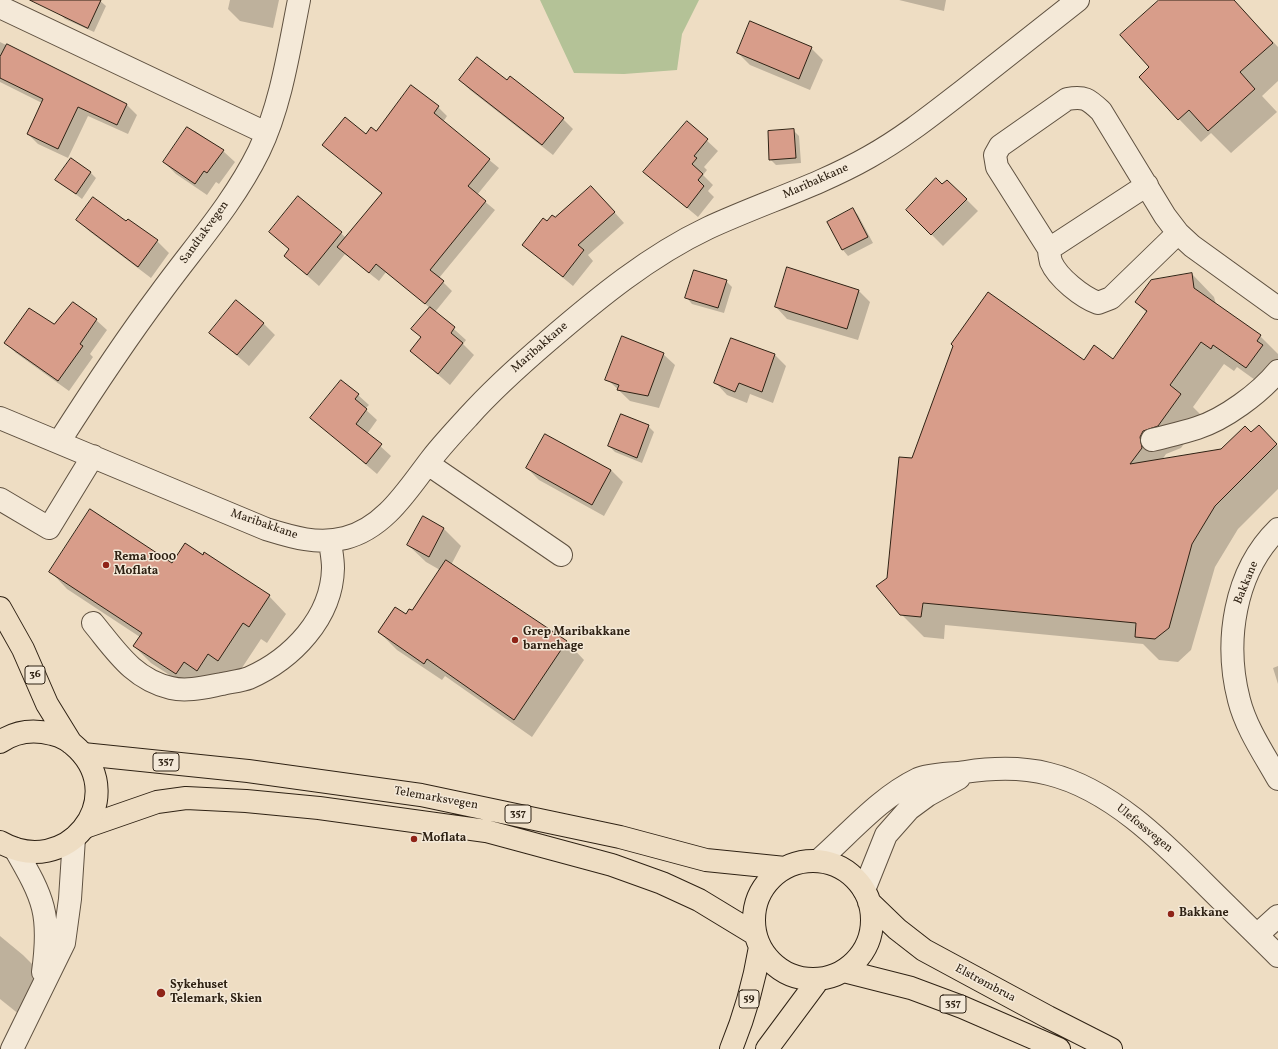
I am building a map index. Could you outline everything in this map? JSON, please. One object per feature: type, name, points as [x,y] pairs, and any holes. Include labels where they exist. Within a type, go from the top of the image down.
[{"type":"main road","name":"36","points":[[0,608],[23,649],[48,704],[91,768],[96,784],[95,799],[92,814],[79,833]]},
{"type":"main road","points":[[0,742],[10,736],[25,731],[42,731],[57,735],[77,748]]},
{"type":"main road","name":"Telemarksvegen","points":[[77,748],[421,795],[620,837],[706,860],[785,868]]},
{"type":"main road","name":"Telemarksvegen","points":[[4,844],[30,853],[46,852],[61,847],[79,833],[157,802],[186,798],[246,800],[312,807],[486,831],[612,865],[699,900],[758,941]]},
{"type":"main road","name":"357","points":[[818,861],[834,865],[845,871],[856,880],[866,896],[871,928],[868,941],[862,953],[844,971],[819,979],[805,979],[791,975],[768,959],[758,941],[754,919],[756,905],[761,892],[771,878],[785,868],[801,862],[818,861]]},
{"type":"main road","name":"Elstrømbrua","points":[[866,896],[897,929],[924,950],[1111,1049]]},
{"type":"main road","name":"59","points":[[731,1049],[745,1014],[754,983],[758,941]]},
{"type":"main road","name":"357","points":[[844,971],[911,988],[962,1007],[1059,1049]]},
{"type":"main road","points":[[767,1049],[819,979]]},
{"type":"street","name":"Sandtakvegen","points":[[59,442],[107,366],[220,215],[251,164],[266,133],[280,88],[299,0]]},
{"type":"street","name":"Maribakkane","points":[[0,418],[266,529],[310,541],[330,541],[347,538],[366,529],[385,515],[402,498],[428,464],[467,418],[504,379],[595,302],[648,262],[706,229],[754,208],[805,189],[873,155],[945,105],[1078,0]]},
{"type":"street","points":[[0,7],[266,133]]},
{"type":"street","points":[[1178,233],[1111,298],[1098,303],[1088,299],[1068,283],[1051,262],[1049,249],[998,167],[995,155],[1000,146],[1067,99],[1080,96],[1090,100],[1101,111],[1165,216],[1178,233],[1192,246],[1278,308]]},
{"type":"street","points":[[1049,249],[1146,185]]},
{"type":"street","points":[[1152,440],[1199,427],[1223,415],[1249,399],[1278,370]]},
{"type":"street","points":[[0,498],[49,528],[93,456]]},
{"type":"street","points":[[428,464],[561,555]]},
{"type":"street","name":"Bakkane","points":[[1277,774],[1247,722],[1239,701],[1234,676],[1232,650],[1238,599],[1258,555],[1278,529]]},
{"type":"street","points":[[93,623],[130,668],[152,681],[172,688],[198,689],[248,679],[277,663],[301,643],[316,622],[329,594],[333,568],[330,541]]},
{"type":"street","name":"Ulefossvegen","points":[[818,861],[869,814],[900,789],[919,778],[975,770],[1010,769],[1049,774],[1083,787],[1112,803],[1139,822],[1179,858],[1278,956]]},
{"type":"street","name":"Ulefossvegen","points":[[866,896],[886,835],[909,809],[928,795],[975,770]]},
{"type":"street","points":[[12,1049],[64,943],[79,833]]},
{"type":"street","points":[[4,844],[34,881],[43,903],[47,931],[41,989]]},
{"type":"street","points":[[1257,935],[1278,916]]},
{"type":"green space","points":[[540,0],[699,0],[682,34],[677,70],[624,74],[574,73]]},
{"type":"building","points":[[30,0],[101,0],[88,28]]},
{"type":"building","points":[[1159,0],[1234,0],[1273,43],[1240,72],[1255,89],[1208,131],[1189,110],[1178,120],[1139,77],[1149,67],[1120,35]]},
{"type":"building","points":[[750,21],[812,47],[799,79],[737,53]]},
{"type":"building","points":[[7,44],[127,104],[117,125],[78,107],[58,149],[27,134],[43,99],[0,78],[0,57]]},
{"type":"building","points":[[477,57],[507,80],[510,76],[564,118],[542,145],[459,80]]},
{"type":"building","points":[[411,85],[439,106],[434,113],[490,159],[468,186],[486,201],[430,270],[444,281],[425,304],[376,264],[369,273],[337,247],[382,193],[322,145],[345,117],[366,134],[371,127],[376,131]]},
{"type":"building","points":[[687,121],[708,139],[694,156],[697,158],[692,164],[703,174],[698,180],[704,186],[687,208],[643,172]]},
{"type":"building","points":[[187,127],[224,150],[207,173],[204,171],[195,184],[163,162]]},
{"type":"building","points":[[794,129],[796,158],[769,160],[768,131]]},
{"type":"building","points":[[71,158],[91,172],[76,194],[55,180]]},
{"type":"building","points":[[936,178],[942,184],[947,180],[967,199],[931,235],[906,210]]},
{"type":"building","points":[[591,186],[615,212],[578,245],[584,250],[563,277],[522,245],[543,218],[547,221],[552,215],[555,217]]},
{"type":"building","points":[[298,196],[342,232],[307,275],[284,256],[289,249],[269,232]]},
{"type":"building","points":[[93,197],[126,221],[128,219],[158,240],[138,267],[76,220]]},
{"type":"building","points":[[853,208],[868,237],[842,250],[827,222]]},
{"type":"building","points":[[787,267],[859,290],[847,329],[775,307]]},
{"type":"building","points":[[694,270],[727,280],[718,308],[685,298]]},
{"type":"building","points":[[1192,273],[1194,288],[1261,335],[1257,341],[1263,345],[1246,368],[1213,345],[1211,349],[1201,342],[1170,385],[1181,394],[1158,426],[1143,431],[1140,437],[1142,448],[1130,464],[1221,449],[1245,426],[1251,432],[1259,425],[1277,444],[1215,506],[1192,544],[1169,628],[1155,639],[1135,637],[1136,623],[923,603],[921,617],[900,615],[876,586],[887,578],[899,457],[912,458],[953,346],[951,344],[988,292],[1084,360],[1094,345],[1113,359],[1147,311],[1135,302],[1151,280]]},
{"type":"building","points":[[236,300],[264,323],[237,355],[209,333]]},
{"type":"building","points":[[73,302],[97,319],[80,344],[83,346],[58,381],[4,343],[29,308],[54,324]]},
{"type":"building","points":[[430,307],[455,327],[451,333],[463,343],[438,374],[410,351],[421,337],[411,329]]},
{"type":"building","points":[[622,336],[664,353],[648,396],[617,390],[619,385],[605,380]]},
{"type":"building","points":[[731,338],[775,354],[762,392],[739,383],[735,392],[714,383]]},
{"type":"building","points":[[341,380],[359,394],[355,399],[367,409],[356,424],[382,444],[366,464],[310,418]]},
{"type":"building","points":[[621,414],[649,425],[637,458],[608,446]]},
{"type":"building","points":[[545,434],[611,470],[592,505],[526,468]]},
{"type":"building","points":[[90,509],[172,563],[185,543],[203,555],[204,552],[270,595],[249,627],[243,623],[218,661],[208,654],[197,671],[184,662],[176,674],[133,646],[142,633],[49,572]]},
{"type":"building","points":[[423,516],[444,528],[429,557],[407,545]]},
{"type":"building","points":[[446,560],[567,641],[514,720],[427,659],[424,664],[378,632],[395,607],[406,614],[409,609],[412,610]]},
{"type":"place","name":"Rema 1000 Moflata","points":[[106,565]]},
{"type":"place","name":"Grep Maribakkane barnehage","points":[[515,640]]},
{"type":"place","name":"Moflata","points":[[414,839]]},
{"type":"place","name":"Bakkane","points":[[1171,914]]},
{"type":"place","name":"Sykehuset Telemark, Skien","points":[[161,993]]}]
